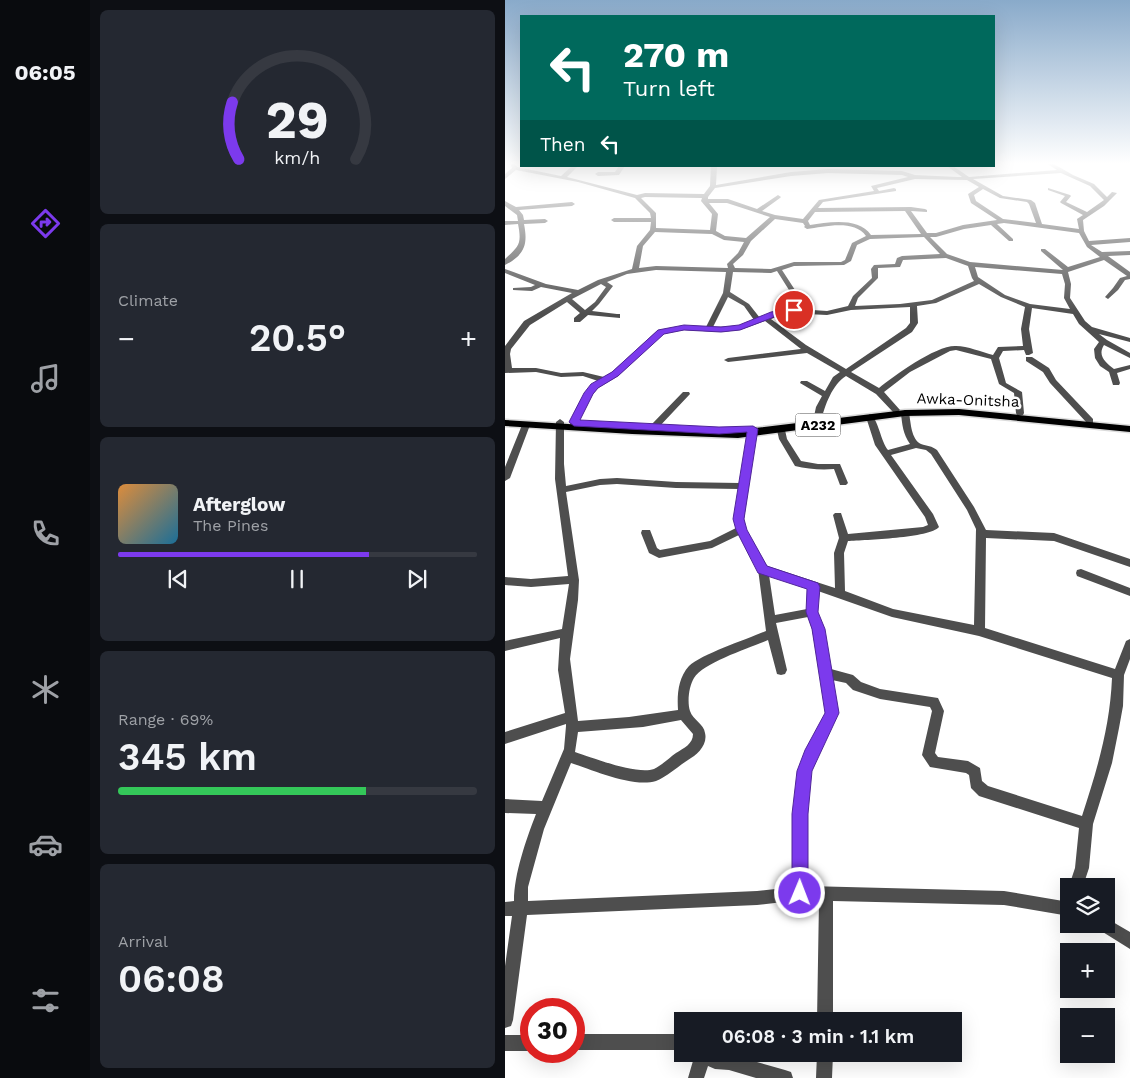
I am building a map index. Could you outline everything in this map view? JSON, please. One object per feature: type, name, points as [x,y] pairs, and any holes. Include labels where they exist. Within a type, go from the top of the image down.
[{"type":"main road","name":"Awka-Onitsha","points":[[505,423],[526,425],[574,422],[752,431],[817,421],[958,408],[1130,425]]},
{"type":"main road","name":"Awka-Onitsha","points":[[505,419],[676,432],[781,430],[901,412],[977,413],[1130,429]]},
{"type":"street","points":[[505,263],[515,256],[523,244],[521,221],[518,213]]},
{"type":"street","points":[[635,270],[640,246],[653,230],[655,220],[653,213]]},
{"type":"street","points":[[713,232],[715,213]]},
{"type":"street","points":[[761,213],[807,225],[856,225],[866,231],[869,237]]},
{"type":"street","points":[[807,225],[812,213]]},
{"type":"street","points":[[910,213],[926,236],[947,256],[972,267],[975,278],[979,282],[1003,296],[1029,306],[1075,312]]},
{"type":"street","points":[[990,213],[1002,221]]},
{"type":"street","points":[[1035,213],[1039,224]]},
{"type":"street","points":[[1086,214],[1080,219],[1081,231],[1087,243],[1127,275],[1117,289],[1108,297]]},
{"type":"street","points":[[709,328],[726,293],[731,270],[730,264],[744,250],[749,240],[762,226],[774,217]]},
{"type":"street","points":[[614,220],[655,220]]},
{"type":"street","points":[[505,223],[545,221]]},
{"type":"street","points":[[505,371],[509,367],[506,354],[507,348],[527,322],[600,281],[635,270],[779,270],[795,264],[846,263],[854,244],[869,237],[926,236],[1002,221],[1039,224],[1081,231]]},
{"type":"street","points":[[993,223],[1011,240]]},
{"type":"street","points":[[653,230],[713,232],[724,238],[749,240]]},
{"type":"street","points":[[1087,243],[1130,240]]},
{"type":"street","points":[[1043,250],[1066,271],[1068,284],[1067,298],[1075,312],[1089,329],[1104,342],[1130,356]]},
{"type":"street","points":[[967,264],[1066,271],[1103,255],[1130,253]]},
{"type":"street","points":[[851,308],[855,297],[875,278],[874,269],[876,266],[898,266],[899,259],[902,258],[947,256]]},
{"type":"street","points":[[779,270],[792,290],[794,310]]},
{"type":"street","points":[[505,271],[541,284],[579,292]]},
{"type":"street","points":[[577,320],[597,304],[610,286],[600,281]]},
{"type":"street","points":[[574,422],[589,393],[595,386],[615,374],[661,332],[684,328],[740,328],[762,319],[794,310],[827,313],[851,308],[913,304],[940,300],[979,282]]},
{"type":"street","points":[[515,289],[532,289],[541,284]]},
{"type":"street","points":[[726,293],[747,305],[762,319],[847,374],[879,392],[901,412],[911,439],[916,445]]},
{"type":"street","points":[[567,298],[575,307],[587,313],[617,316]]},
{"type":"street","points":[[817,421],[820,407],[836,380],[909,330],[914,323],[913,304]]},
{"type":"street","points":[[1029,306],[1025,316],[1029,361],[1046,370],[1053,381],[1090,421]]},
{"type":"street","points":[[1089,329],[1130,340]]},
{"type":"street","points":[[1104,342],[1099,345],[1097,350],[1098,357],[1113,372],[1116,383]]},
{"type":"street","points":[[879,392],[907,370],[948,349],[956,348],[995,358]]},
{"type":"street","points":[[995,358],[1001,349],[1027,348]]},
{"type":"street","points":[[728,360],[810,350]]},
{"type":"street","points":[[995,358],[1003,384],[1018,392],[1020,413]]},
{"type":"street","points":[[1113,372],[1130,367]]},
{"type":"street","points":[[505,371],[536,370],[561,375],[583,374],[605,380]]},
{"type":"street","points":[[804,383],[827,395]]},
{"type":"street","points":[[654,427],[686,394]]},
{"type":"street","points":[[843,538],[924,531],[934,527],[930,516],[876,439],[870,417]]},
{"type":"street","points":[[505,1020],[521,907],[521,887],[537,829],[547,808],[573,738],[573,721],[563,660],[574,580],[568,526],[561,490],[558,449],[560,424]]},
{"type":"street","points":[[505,478],[526,425]]},
{"type":"street","points":[[781,430],[783,439],[798,464],[818,467],[837,466],[843,483]]},
{"type":"street","points":[[752,431],[739,519],[741,530],[763,569],[771,620],[771,634],[781,670]]},
{"type":"street","points":[[886,454],[916,445],[930,448],[971,509],[983,534],[979,580],[979,631]]},
{"type":"street","points":[[561,490],[600,482],[617,481],[676,485],[745,486]]},
{"type":"street","points":[[838,515],[843,538],[839,553],[840,594]]},
{"type":"street","points":[[646,533],[653,550],[659,554],[712,544],[741,530]]},
{"type":"street","points":[[983,534],[1054,537],[1130,563]]},
{"type":"street","points":[[763,569],[892,613],[979,631],[1122,681]]},
{"type":"street","points":[[1081,573],[1130,592]]},
{"type":"street","points":[[505,581],[531,583],[574,580]]},
{"type":"street","points":[[800,893],[800,814],[805,771],[810,755],[832,713],[819,629],[812,612],[813,587]]},
{"type":"street","points":[[771,620],[812,612]]},
{"type":"street","points":[[505,646],[568,632]]},
{"type":"street","points":[[567,756],[630,775],[654,776],[692,750],[697,743],[699,732],[684,714],[683,694],[687,679],[693,670],[704,662],[771,634]]},
{"type":"street","points":[[1079,878],[1082,868],[1086,824],[1106,764],[1130,644]]},
{"type":"street","points":[[825,673],[849,678],[857,686],[880,694],[933,702],[938,711],[929,755],[935,763],[968,767],[975,772],[974,779],[976,784],[984,791],[1086,824]]},
{"type":"street","points":[[505,738],[573,721],[607,727],[648,722],[684,714]]},
{"type":"street","points":[[505,806],[547,808]]},
{"type":"street","points":[[505,909],[757,898],[800,893],[1004,898],[1060,907]]},
{"type":"street","points":[[825,1012],[826,894]]},
{"type":"street","points":[[1115,932],[1130,941]]},
{"type":"street","points":[[585,1042],[674,1042]]},
{"type":"street","points":[[505,1043],[520,1043]]},
{"type":"street","points":[[696,1078],[702,1062]]},
{"type":"street","points":[[729,1062],[785,1078]]},
{"type":"street","points":[[825,1062],[825,1078]]},
{"type":"route","points":[[794,310],[774,314],[740,328],[721,330],[684,328],[659,333],[643,350],[615,374],[595,386],[589,393],[574,422],[719,430],[753,429],[739,519],[741,530],[763,569],[813,587],[812,612],[819,629],[832,713],[810,755],[805,771],[800,814],[800,893]]}]
